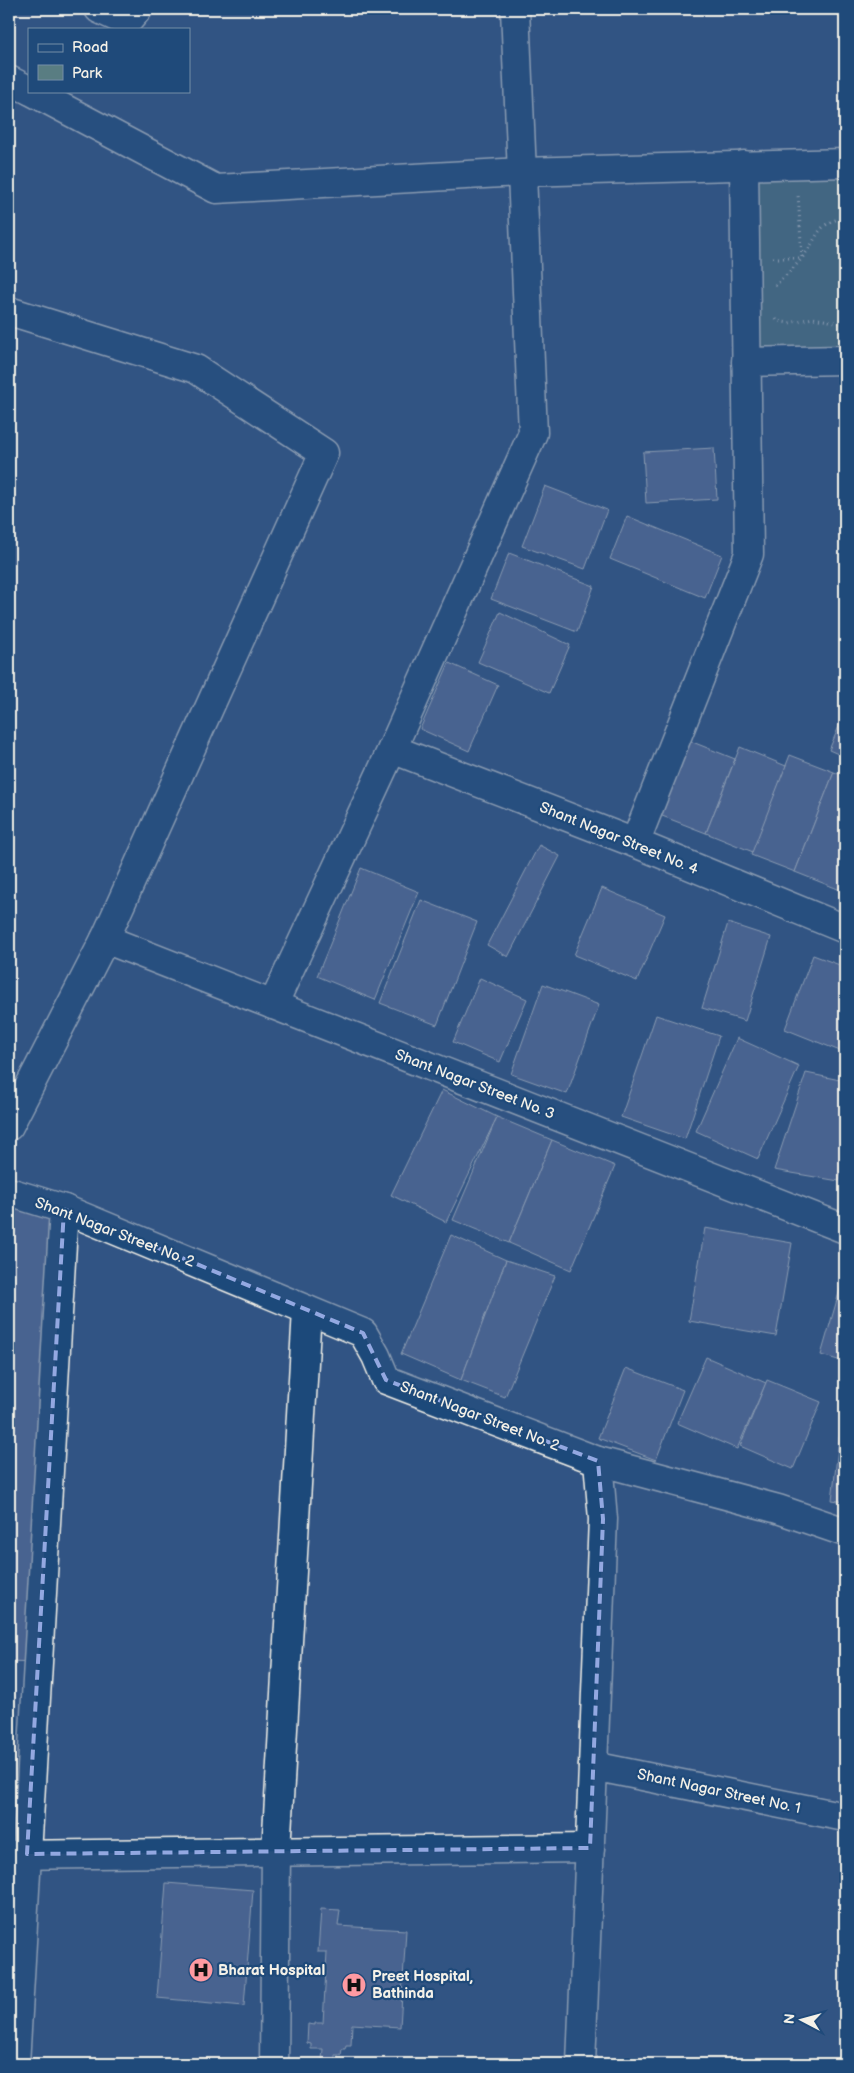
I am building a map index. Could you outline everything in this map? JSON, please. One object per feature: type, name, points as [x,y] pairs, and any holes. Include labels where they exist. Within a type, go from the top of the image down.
[{"type":"street","points":[[99,9],[127,22],[138,9]]},
{"type":"street","points":[[273,1004],[392,750],[532,433],[516,9]]},
{"type":"street","points":[[9,80],[28,90]]},
{"type":"street","points":[[32,92],[216,189],[522,172],[845,163]]},
{"type":"street","points":[[635,843],[749,554],[744,165]]},
{"type":"street","points":[[9,311],[196,369],[324,453],[104,938],[9,1126]]},
{"type":"street","points":[[746,362],[845,360]]},
{"type":"street","name":"Shant Nagar Street No. 4","points":[[392,750],[635,843],[845,929]]},
{"type":"street","name":"Shant Nagar Street No. 3","points":[[104,938],[845,1229]]},
{"type":"street","name":"Shant Nagar Street No. 2","points":[[9,1192],[64,1209],[363,1333],[376,1356],[386,1380],[598,1461],[778,1510],[845,1532]]},
{"type":"street","points":[[14,2064],[18,1854],[64,1209]]},
{"type":"street","points":[[274,2064],[276,1851],[307,1310]]},
{"type":"street","points":[[581,2064],[604,1520],[598,1461]]},
{"type":"street","name":"Shant Nagar Street No. 1","points":[[593,1766],[845,1817]]},
{"type":"street","points":[[18,1854],[590,1848]]},
{"type":"path","points":[[796,164],[802,258]]},
{"type":"path","points":[[771,290],[802,258],[828,221],[845,217]]},
{"type":"path","points":[[773,314],[777,321],[789,323],[813,318],[845,324]]},
{"type":"highlighted area","points":[[64,1209],[363,1333],[386,1380],[598,1461],[603,1519],[590,1848],[27,1854]]},
{"type":"green space","points":[[845,163],[845,360],[746,362],[744,165]]},
{"type":"building","points":[[714,448],[717,499],[646,503],[643,452]]},
{"type":"building","points":[[545,486],[607,510],[585,569],[522,546]]},
{"type":"building","points":[[627,516],[722,555],[705,598],[610,559]]},
{"type":"building","points":[[509,553],[594,586],[577,632],[491,599]]},
{"type":"building","points":[[500,612],[570,645],[549,693],[478,662]]},
{"type":"building","points":[[449,663],[498,685],[469,751],[420,729]]},
{"type":"building","points":[[845,712],[845,757],[829,750]]},
{"type":"building","points":[[685,739],[735,759],[706,833],[657,814]]},
{"type":"building","points":[[740,747],[786,766],[753,852],[706,833]]},
{"type":"building","points":[[790,755],[834,772],[795,872],[751,855]]},
{"type":"building","points":[[834,772],[845,776],[845,885],[843,891],[795,872]]},
{"type":"building","points":[[539,845],[560,856],[508,957],[487,945]]},
{"type":"building","points":[[361,868],[419,892],[375,1000],[317,976]]},
{"type":"building","points":[[602,888],[665,915],[637,981],[574,955]]},
{"type":"building","points":[[421,900],[477,922],[437,1025],[380,1003]]},
{"type":"building","points":[[728,923],[771,937],[745,1021],[702,1008]]},
{"type":"building","points":[[813,955],[845,967],[845,1053],[785,1029]]},
{"type":"building","points":[[480,978],[527,999],[500,1062],[453,1042]]},
{"type":"building","points":[[543,984],[599,1005],[567,1094],[511,1074]]},
{"type":"building","points":[[656,1015],[719,1036],[685,1139],[621,1117]]},
{"type":"building","points":[[737,1038],[799,1066],[758,1159],[696,1131]]},
{"type":"building","points":[[806,1073],[845,1081],[845,1147],[839,1181],[774,1170]]},
{"type":"building","points":[[442,1090],[497,1117],[446,1222],[391,1195]]},
{"type":"building","points":[[497,1117],[552,1140],[509,1243],[453,1220]]},
{"type":"building","points":[[552,1140],[615,1166],[571,1270],[509,1243]]},
{"type":"building","points":[[9,1198],[64,1209],[38,1662],[9,1661]]},
{"type":"building","points":[[9,1198],[64,1209],[38,1662],[9,1661]]},
{"type":"building","points":[[705,1228],[792,1243],[776,1336],[689,1321]]},
{"type":"building","points":[[451,1235],[506,1260],[461,1380],[401,1354]]},
{"type":"building","points":[[506,1260],[555,1276],[505,1397],[461,1380]]},
{"type":"building","points":[[843,1279],[845,1280],[845,1362],[821,1355]]},
{"type":"building","points":[[706,1357],[766,1383],[737,1449],[677,1423]]},
{"type":"building","points":[[626,1368],[683,1390],[656,1460],[598,1438]]},
{"type":"building","points":[[767,1380],[821,1402],[793,1469],[740,1446]]},
{"type":"building","points":[[845,1396],[845,1502],[832,1500]]},
{"type":"building","points":[[166,1883],[253,1890],[244,2006],[157,1998]]},
{"type":"building","points":[[321,1909],[340,1910],[338,1926],[406,1930],[400,2027],[352,2024],[351,2045],[346,2045],[345,2049],[342,2049],[341,2055],[335,2055],[335,2060],[322,2060],[323,2049],[311,2049],[311,2044],[307,2043],[308,2024],[323,2023],[327,1952],[318,1952]]},
{"type":"place","name":"Bharat Hospital","points":[[201,1970]]},
{"type":"place","name":"Preet Hospital, Bathinda","points":[[354,1985]]}]
